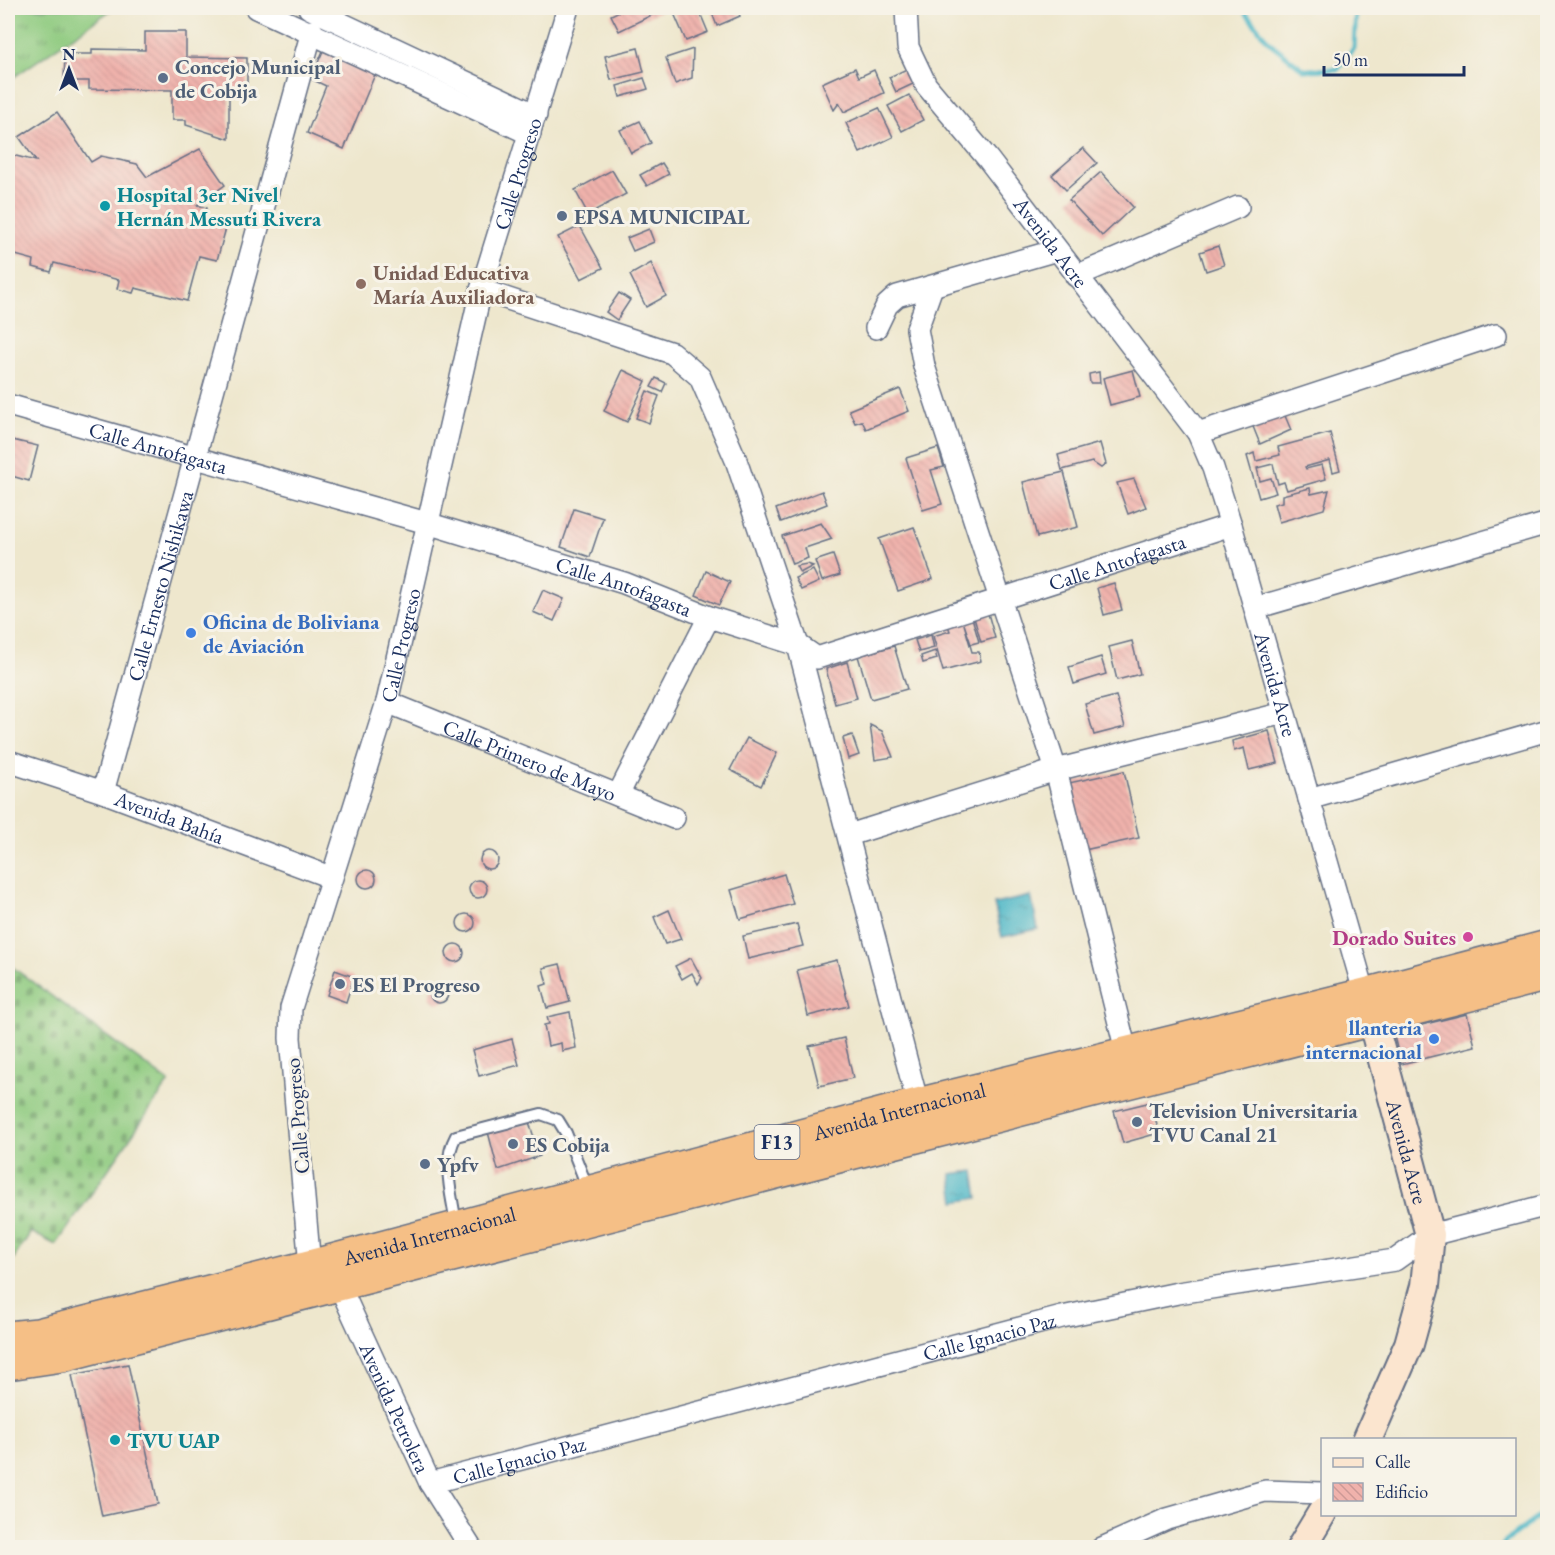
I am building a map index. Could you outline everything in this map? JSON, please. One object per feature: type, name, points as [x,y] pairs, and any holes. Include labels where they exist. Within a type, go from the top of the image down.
[{"type":"highway","name":"Avenida Internacional","points":[[8,1363],[62,1355],[322,1276],[922,1119],[1368,1008],[1548,947]]},
{"type":"highway","name":"Avenida Internacional","points":[[8,1338],[38,1335],[322,1276],[457,1228],[589,1192],[922,1119],[1127,1055],[1548,974]]},
{"type":"main road","name":"Avenida Acre","points":[[1368,1008],[1430,1235],[1425,1286],[1409,1344],[1368,1438]]},
{"type":"main road","points":[[1301,1548],[1321,1516]]},
{"type":"street","points":[[256,8],[533,124]]},
{"type":"street","points":[[309,8],[533,124]]},
{"type":"street","name":"Calle Progreso","points":[[322,1276],[291,1038],[291,1008],[330,877],[387,702],[481,291],[568,8]]},
{"type":"street","name":"Avenida Acre","points":[[906,8],[908,47],[926,85],[988,159],[1130,342],[1197,433],[1213,468],[1231,525],[1368,1008]]},
{"type":"street","name":"Calle Ernesto Nishikawa","points":[[103,792],[197,458],[312,31]]},
{"type":"street","points":[[1077,276],[1238,207]]},
{"type":"street","points":[[876,328],[887,305],[897,296],[1057,250]]},
{"type":"street","points":[[932,287],[917,329],[924,366],[1056,770],[1127,1055]]},
{"type":"street","points":[[481,291],[672,352],[700,377],[736,460],[798,645],[922,1119]]},
{"type":"street","points":[[1197,433],[1496,335]]},
{"type":"street","name":"Calle Antofagasta","points":[[8,405],[427,524],[624,583],[709,617],[798,645],[817,658],[1000,597],[1231,525]]},
{"type":"street","points":[[1255,608],[1545,524]]},
{"type":"street","points":[[618,795],[709,617]]},
{"type":"street","name":"Calle Primero de Mayo","points":[[387,702],[674,818]]},
{"type":"street","points":[[849,835],[1056,770],[1284,713]]},
{"type":"street","points":[[1309,799],[1548,730]]},
{"type":"street","name":"Avenida Bahía","points":[[8,761],[103,792],[330,877]]},
{"type":"street","name":"Calle Ignacio Paz","points":[[430,1483],[1062,1317],[1178,1293],[1395,1260],[1430,1235],[1548,1205]]},
{"type":"street","name":"Avenida Petrolera","points":[[322,1276],[430,1483],[471,1548]]},
{"type":"street","points":[[1102,1548],[1167,1519],[1265,1491],[1321,1493]]},
{"type":"lane","points":[[457,1228],[447,1166],[448,1149],[456,1136],[541,1114],[558,1120],[566,1133],[589,1192]]},
{"type":"green space","points":[[8,8],[114,8],[8,81]]},
{"type":"green space","points":[[8,964],[169,1082],[56,1245],[31,1232],[8,1267]]},
{"type":"water","points":[[1031,896],[1038,929],[1002,937],[994,904]]},
{"type":"water","points":[[974,1171],[978,1198],[955,1202],[951,1174]]},
{"type":"building","points":[[626,8],[666,8],[619,31],[611,15]]},
{"type":"building","points":[[681,8],[698,8],[708,32],[686,41],[673,11]]},
{"type":"building","points":[[710,8],[737,8],[740,16],[717,26]]},
{"type":"building","points":[[145,32],[186,32],[186,57],[247,58],[247,95],[229,95],[229,139],[186,125],[186,120],[172,120],[172,90],[89,89],[89,81],[64,81],[65,54],[92,54],[92,49],[145,50]]},
{"type":"building","points":[[638,48],[644,72],[611,80],[605,56]]},
{"type":"building","points":[[693,49],[692,78],[675,84],[666,58]]},
{"type":"building","points":[[323,51],[376,72],[344,149],[307,133],[326,86],[311,79]]},
{"type":"building","points":[[855,68],[859,77],[874,70],[884,93],[844,112],[839,103],[834,110],[822,83]]},
{"type":"building","points":[[909,68],[915,83],[896,92],[889,77]]},
{"type":"building","points":[[644,78],[648,89],[620,97],[617,86]]},
{"type":"building","points":[[909,95],[923,120],[902,131],[888,106]]},
{"type":"building","points":[[879,108],[893,137],[860,153],[846,123]]},
{"type":"building","name":"Hospital 3er Nivel Hernán Messuti Rivera","points":[[57,112],[91,162],[101,156],[137,164],[147,177],[200,149],[225,185],[197,205],[207,208],[203,222],[226,228],[217,260],[199,256],[187,301],[135,288],[133,293],[117,289],[119,280],[54,263],[51,272],[33,267],[34,260],[8,253],[8,154],[36,161],[19,137]]},
{"type":"building","points":[[640,121],[651,143],[631,153],[620,130]]},
{"type":"building","points":[[1083,148],[1097,163],[1066,190],[1052,175]]},
{"type":"building","points":[[662,163],[669,174],[647,186],[640,175]]},
{"type":"building","points":[[612,170],[626,194],[588,214],[575,190]]},
{"type":"building","points":[[1101,172],[1133,207],[1102,236],[1069,200]]},
{"type":"building","points":[[580,226],[603,268],[581,279],[558,237]]},
{"type":"building","points":[[649,229],[654,242],[633,251],[627,238]]},
{"type":"building","points":[[1218,246],[1224,265],[1206,271],[1200,252]]},
{"type":"building","points":[[651,263],[666,296],[646,307],[630,275]]},
{"type":"building","points":[[619,293],[630,300],[617,320],[606,312]]},
{"type":"building","points":[[623,370],[646,381],[627,422],[604,411]]},
{"type":"building","points":[[1133,370],[1140,397],[1110,405],[1103,378]]},
{"type":"building","points":[[1099,372],[1100,383],[1090,383],[1089,374]]},
{"type":"building","points":[[656,378],[666,383],[662,392],[651,387]]},
{"type":"building","points":[[900,389],[909,411],[866,429],[862,421],[855,423],[849,410]]},
{"type":"building","points":[[647,391],[659,396],[649,423],[636,418]]},
{"type":"building","points":[[1283,411],[1291,430],[1260,444],[1252,424]]},
{"type":"building","points":[[1330,433],[1340,470],[1333,472],[1330,460],[1305,467],[1306,469],[1322,465],[1326,479],[1287,490],[1284,482],[1278,484],[1273,464],[1257,468],[1260,481],[1271,478],[1276,493],[1259,498],[1247,456],[1254,453],[1256,461],[1280,455],[1278,447]]},
{"type":"building","points":[[8,439],[38,446],[29,481],[8,475]]},
{"type":"building","points":[[1100,443],[1106,464],[1101,468],[1092,462],[1062,470],[1058,455]]},
{"type":"building","points":[[938,448],[944,467],[931,470],[942,504],[923,510],[906,458]]},
{"type":"building","points":[[1064,472],[1078,527],[1037,537],[1023,482]]},
{"type":"building","points":[[1134,479],[1146,507],[1128,514],[1117,483]]},
{"type":"building","points":[[1310,488],[1311,494],[1329,490],[1324,509],[1279,522],[1274,504],[1282,502],[1282,495]]},
{"type":"building","points":[[822,491],[827,504],[781,522],[776,509]]},
{"type":"building","points":[[574,509],[603,518],[590,557],[561,547]]},
{"type":"building","points":[[821,523],[832,539],[805,548],[808,558],[792,564],[782,536]]},
{"type":"building","points":[[914,527],[933,579],[898,591],[879,539]]},
{"type":"building","points":[[833,555],[840,575],[822,581],[815,561]]},
{"type":"building","points":[[807,564],[813,566],[800,573],[796,566]]},
{"type":"building","points":[[813,570],[819,582],[801,590],[795,578]]},
{"type":"building","points":[[706,571],[730,582],[719,605],[696,595]]},
{"type":"building","points":[[1114,583],[1122,610],[1104,615],[1097,588]]},
{"type":"building","points":[[543,590],[564,599],[554,621],[533,612]]},
{"type":"building","points":[[985,603],[995,638],[981,642],[971,607]]},
{"type":"building","points":[[971,614],[979,642],[971,644],[964,624],[972,652],[979,652],[981,661],[943,671],[933,636],[950,631],[947,623]]},
{"type":"building","points":[[931,635],[934,648],[919,652],[915,640]]},
{"type":"building","points":[[1132,641],[1140,674],[1117,680],[1109,647]]},
{"type":"building","points":[[894,646],[907,689],[871,699],[858,656]]},
{"type":"building","points":[[935,651],[937,659],[923,663],[921,656]]},
{"type":"building","points":[[1101,657],[1106,674],[1074,684],[1069,667]]},
{"type":"building","points":[[847,662],[857,698],[835,704],[826,669]]},
{"type":"building","points":[[1116,696],[1125,727],[1094,735],[1085,704]]},
{"type":"building","points":[[870,725],[882,731],[893,757],[875,760]]},
{"type":"building","points":[[1269,731],[1278,763],[1249,770],[1244,748],[1234,751],[1232,741]]},
{"type":"building","points":[[852,735],[859,755],[848,759],[843,738]]},
{"type":"building","points":[[747,738],[777,753],[761,786],[730,770]]},
{"type":"building","points":[[1124,771],[1139,838],[1084,850],[1069,783]]},
{"type":"building","points":[[485,851],[493,851],[498,856],[496,867],[485,869],[480,864],[480,856]]},
{"type":"building","points":[[363,870],[371,870],[376,875],[374,886],[363,888],[358,883],[358,875]]},
{"type":"building","points":[[784,874],[793,904],[740,919],[731,890]]},
{"type":"building","points":[[474,880],[482,880],[487,885],[485,896],[474,898],[469,893],[469,885]]},
{"type":"building","points":[[669,910],[681,939],[665,944],[654,917]]},
{"type":"building","points":[[462,914],[470,914],[475,919],[473,930],[462,932],[457,927],[457,919]]},
{"type":"building","points":[[797,924],[803,946],[748,959],[743,936]]},
{"type":"building","points":[[451,944],[459,944],[464,949],[462,960],[451,962],[446,957],[446,949]]},
{"type":"building","points":[[691,958],[702,978],[698,984],[692,973],[682,979],[675,966]]},
{"type":"building","points":[[837,960],[849,1006],[808,1016],[797,970]]},
{"type":"building","points":[[560,964],[570,1002],[547,1008],[541,986],[547,984],[543,968]]},
{"type":"building","points":[[335,970],[354,977],[346,1002],[327,995]]},
{"type":"building","points":[[435,985],[443,985],[448,990],[446,1001],[435,1003],[430,998],[430,990]]},
{"type":"building","points":[[570,1012],[576,1048],[562,1051],[561,1043],[548,1046],[544,1025],[549,1024],[547,1017]]},
{"type":"building","name":"llanteria internacional","points":[[1467,1014],[1475,1046],[1401,1064],[1393,1032]]},
{"type":"building","points":[[844,1038],[853,1078],[819,1086],[809,1046]]},
{"type":"building","points":[[512,1039],[519,1065],[479,1076],[472,1050]]},
{"type":"building","name":"Television Universitaria TVU Canal 21","points":[[1151,1102],[1159,1133],[1123,1143],[1114,1111]]},
{"type":"building","name":"ES Cobija","points":[[529,1122],[540,1156],[498,1170],[488,1132]]},
{"type":"building","name":"TVU UAP","points":[[128,1364],[158,1504],[102,1516],[72,1375]]},
{"type":"waterway","points":[[1242,8],[1269,42],[1304,70],[1338,69],[1354,48],[1356,8]]},
{"type":"waterway","points":[[1501,1548],[1506,1541],[1548,1510]]},
{"type":"place","name":"Concejo Municipal de Cobija","points":[[163,78]]},
{"type":"place","name":"Hospital 3er Nivel Hernán Messuti Rivera","points":[[105,206]]},
{"type":"place","name":"EPSA MUNICIPAL","points":[[562,216]]},
{"type":"place","name":"Unidad Educativa María Auxiliadora","points":[[361,284]]},
{"type":"place","name":"Oficina de Boliviana de Aviación","points":[[191,633]]},
{"type":"place","name":"Dorado Suites","points":[[1468,937]]},
{"type":"place","name":"ES El Progreso","points":[[340,984]]},
{"type":"place","name":"llanteria internacional","points":[[1434,1039]]},
{"type":"place","name":"Television Universitaria TVU Canal 21","points":[[1137,1122]]},
{"type":"place","name":"ES Cobija","points":[[513,1144]]},
{"type":"place","name":"Ypfv","points":[[425,1164]]},
{"type":"place","name":"TVU UAP","points":[[115,1440]]}]
